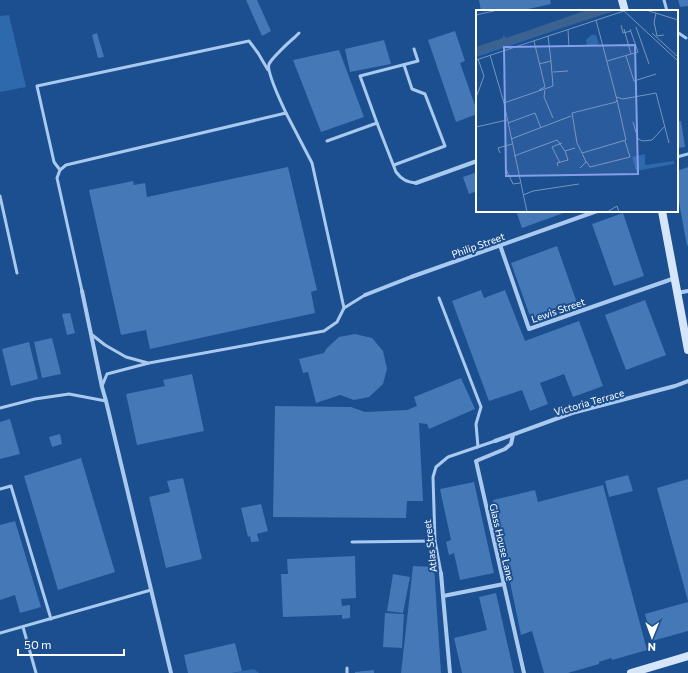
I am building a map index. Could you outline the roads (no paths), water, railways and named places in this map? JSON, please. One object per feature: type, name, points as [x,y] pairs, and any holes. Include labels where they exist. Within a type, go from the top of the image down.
[{"type":"street","points":[[622,0],[625,10]]},
{"type":"street","points":[[416,183],[476,161]]},
{"type":"street","name":"Philip Street","points":[[365,295],[594,212]]},
{"type":"street","points":[[662,212],[688,350]]},
{"type":"street","name":"Lewis Street","points":[[500,245],[529,329],[675,278]]},
{"type":"street","points":[[82,291],[102,387],[170,673]]},
{"type":"street","points":[[677,293],[688,291]]},
{"type":"street","name":"Victoria Terrace","points":[[495,441],[572,413],[688,382]]},
{"type":"street","name":"Glass House Lane","points":[[513,434],[511,444],[505,449],[476,461],[524,673]]},
{"type":"street","name":"Atlas Street","points":[[441,573],[450,673]]},
{"type":"street","points":[[443,596],[504,584]]},
{"type":"street","points":[[631,673],[688,656]]},
{"type":"lane","points":[[664,0],[667,10]]},
{"type":"lane","points":[[268,70],[269,64],[299,33]]},
{"type":"lane","points":[[678,33],[686,38]]},
{"type":"lane","points":[[60,170],[54,162],[37,86],[249,41],[268,70],[286,113],[312,163],[344,308]]},
{"type":"lane","points":[[414,49],[418,61],[360,76],[396,172],[401,178],[408,182],[416,183]]},
{"type":"lane","points":[[394,166],[445,146],[425,94],[412,89],[404,65]]},
{"type":"lane","points":[[82,291],[57,178],[60,170],[66,165],[286,113]]},
{"type":"lane","points":[[326,141],[377,123]]},
{"type":"lane","points":[[678,157],[688,154]]},
{"type":"lane","points":[[0,196],[17,273]]},
{"type":"lane","points":[[102,387],[107,374],[149,364],[324,330],[337,322],[344,308],[365,295]]},
{"type":"lane","points":[[439,298],[481,407],[476,424],[478,447]]},
{"type":"lane","points":[[91,334],[105,345],[126,357],[149,364]]},
{"type":"lane","points":[[0,408],[35,399],[69,394],[106,401]]},
{"type":"lane","name":"Atlas Street","points":[[441,573],[435,541],[433,477],[436,467],[448,457],[495,441]]},
{"type":"lane","points":[[0,489],[11,486],[51,619]]},
{"type":"lane","points":[[352,542],[435,541]]},
{"type":"lane","points":[[0,633],[151,590]]},
{"type":"lane","points":[[23,627],[36,673]]},
{"type":"lane","points":[[347,668],[347,673]]}]
